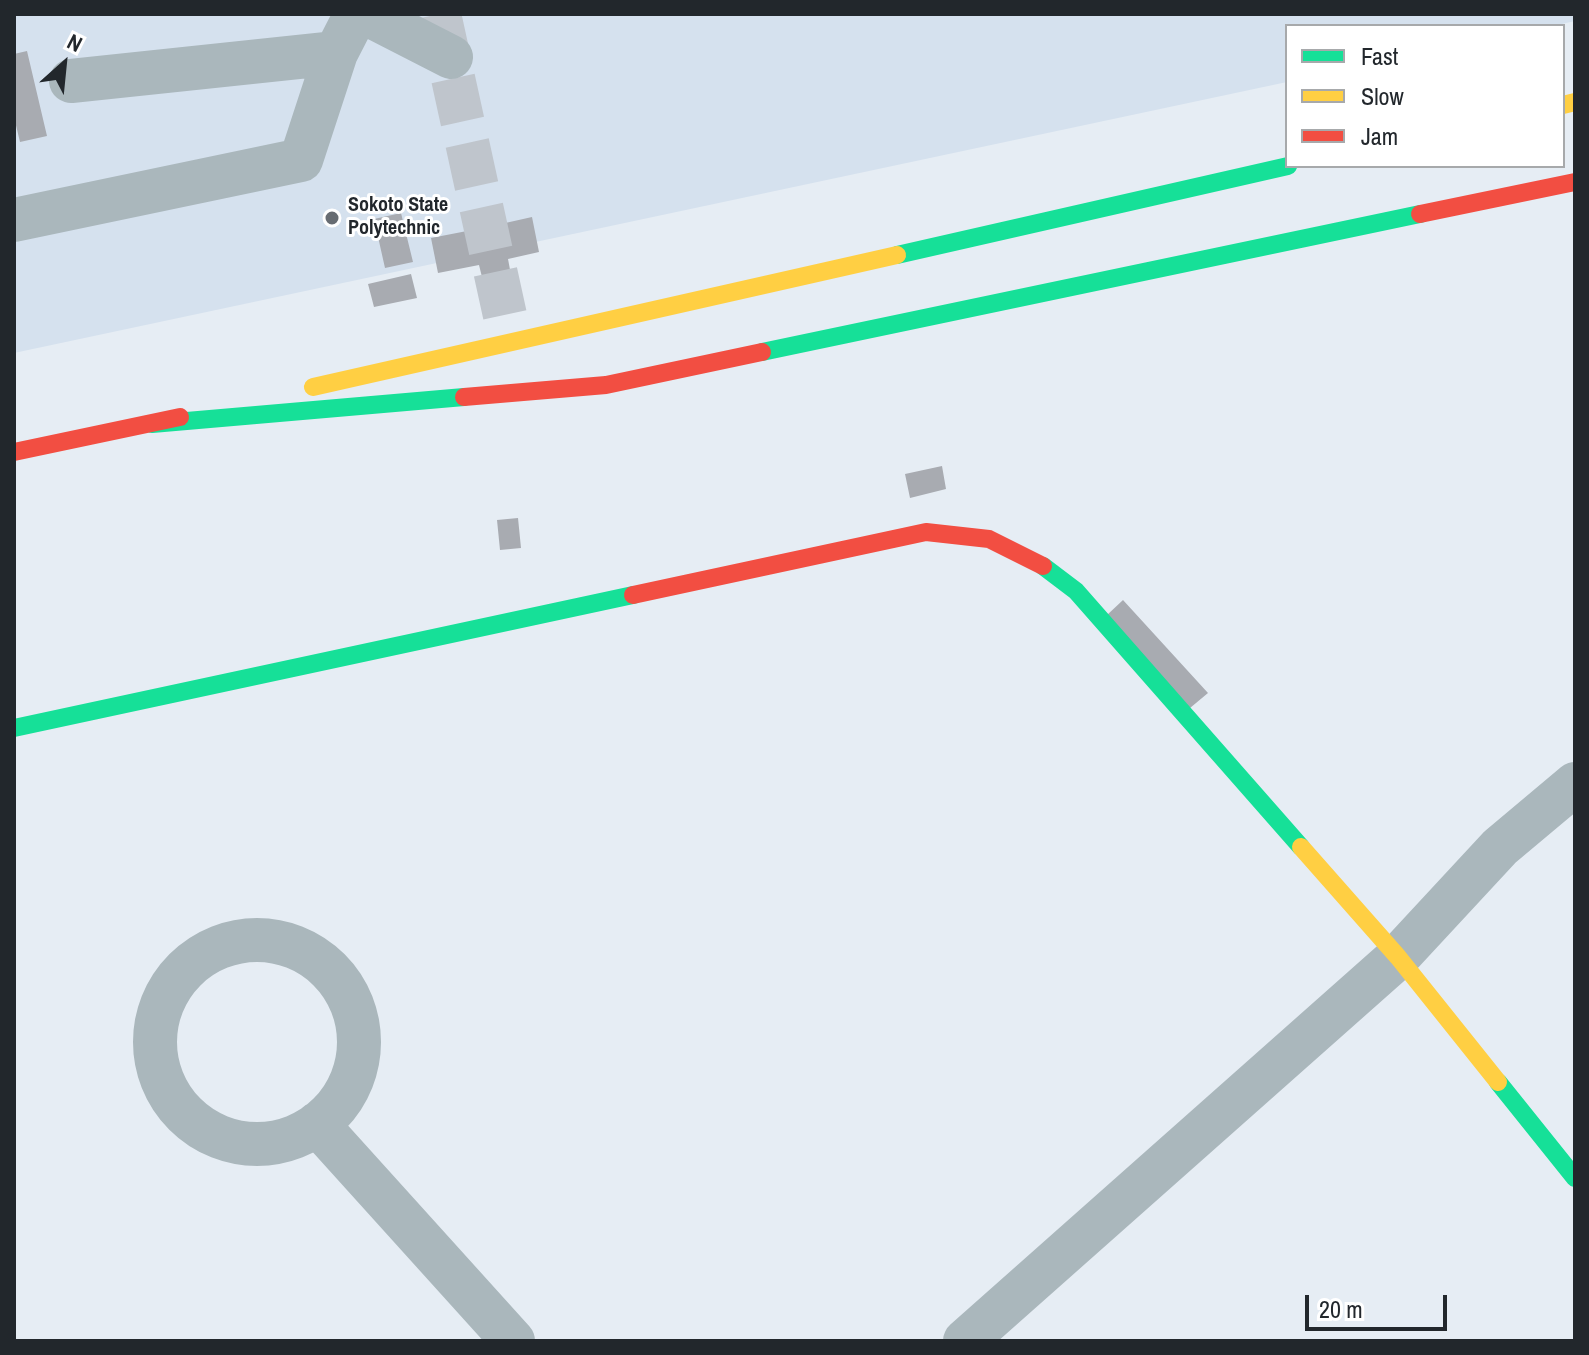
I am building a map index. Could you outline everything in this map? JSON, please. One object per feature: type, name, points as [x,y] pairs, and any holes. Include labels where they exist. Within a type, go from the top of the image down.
[{"type":"street","points":[[14,220],[301,160],[336,53],[356,14]]},
{"type":"street","points":[[367,14],[451,57]]},
{"type":"street","points":[[71,81],[336,53]]},
{"type":"street","points":[[14,452],[152,424],[1285,167]]},
{"type":"street","points":[[152,424],[606,385],[1575,182]]},
{"type":"street","points":[[14,728],[926,532],[961,531],[992,538],[1019,549],[1076,591],[1398,957],[1575,1178]]},
{"type":"street","points":[[965,1341],[1398,957],[1500,847],[1575,784]]},
{"type":"street","points":[[246,940],[287,944],[322,962],[348,993],[360,1032],[356,1072],[337,1107],[317,1124],[307,1132],[268,1144],[229,1141],[193,1122],[167,1091],[155,1053],[158,1012],[177,977],[208,951],[246,940]]},
{"type":"street","points":[[317,1124],[513,1341]]},
{"type":"shaded area","name":"Sokoto State Polytechnic","points":[[14,14],[1575,14],[1575,21],[1562,24],[1285,24],[1285,82],[14,353]]},
{"type":"building","points":[[27,51],[47,136],[20,142],[14,117],[14,54]]},
{"type":"building","points":[[489,211],[492,226],[532,217],[539,252],[508,259],[511,275],[483,281],[479,265],[438,273],[431,238],[467,231],[464,216]]},
{"type":"building","points":[[401,213],[413,262],[385,268],[374,219]]},
{"type":"building","points":[[411,274],[417,298],[374,307],[368,284]]},
{"type":"building","points":[[942,466],[946,489],[910,498],[905,474]]},
{"type":"building","points":[[518,518],[521,548],[500,550],[497,520]]},
{"type":"building","points":[[1123,600],[1208,693],[1190,708],[1106,616]]},
{"type":"tunnel","points":[[439,14],[511,343]]},
{"type":"traffic: fast","points":[[897,255],[1285,167]]},
{"type":"traffic: fast","points":[[762,352],[1420,214]]},
{"type":"traffic: fast","points":[[152,424],[464,397]]},
{"type":"traffic: fast","points":[[1043,566],[1076,591],[1301,847]]},
{"type":"traffic: fast","points":[[14,728],[633,595]]},
{"type":"traffic: fast","points":[[1498,1082],[1575,1178]]},
{"type":"traffic: slow","points":[[1565,104],[1575,102]]},
{"type":"traffic: slow","points":[[313,387],[897,255]]},
{"type":"traffic: slow","points":[[1301,847],[1398,957],[1498,1082]]},
{"type":"traffic: jam","points":[[1420,214],[1575,182]]},
{"type":"traffic: jam","points":[[464,397],[606,385],[762,352]]},
{"type":"traffic: jam","points":[[14,452],[180,417]]},
{"type":"traffic: jam","points":[[633,595],[926,532],[989,539],[1043,566]]},
{"type":"place","name":"Sokoto State Polytechnic","points":[[332,218]]}]
